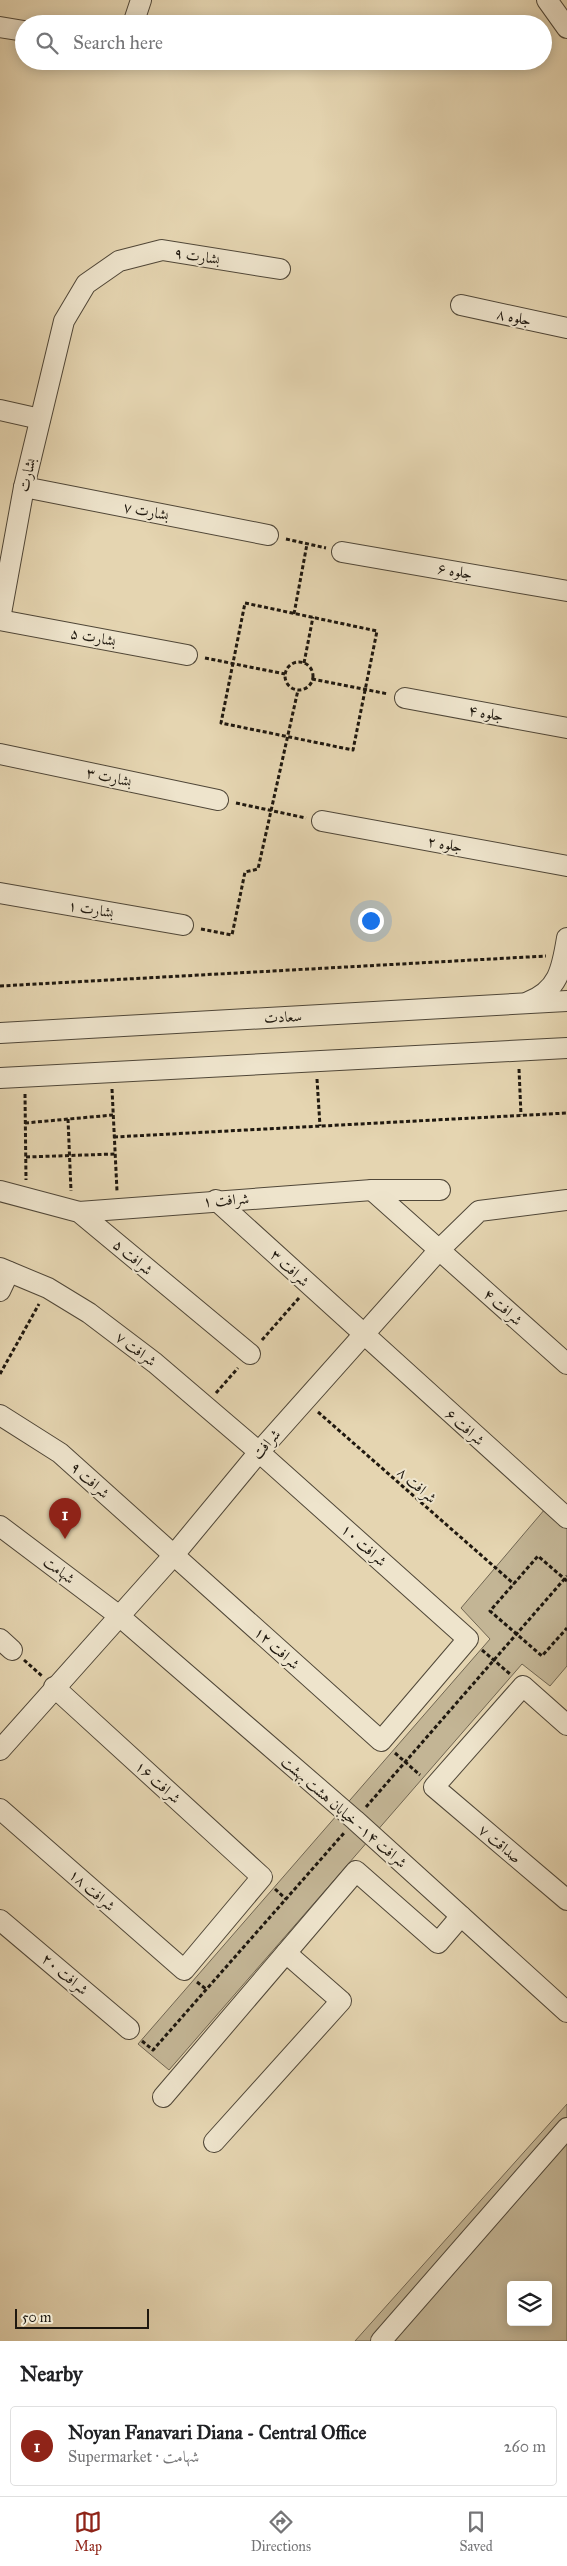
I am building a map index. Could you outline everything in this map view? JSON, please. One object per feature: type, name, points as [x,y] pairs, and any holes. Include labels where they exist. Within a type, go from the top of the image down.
[{"type":"street","points":[[136,15],[141,0]]},
{"type":"street","points":[[547,0],[567,28]]},
{"type":"street","points":[[0,27],[15,30]]},
{"type":"street","name":"بشارت ۹","points":[[40,420],[64,321],[86,284],[119,261],[162,250],[280,269]]},
{"type":"street","name":"جلوه ۸","points":[[461,305],[567,328]]},
{"type":"street","points":[[0,410],[40,420]]},
{"type":"street","name":"بشارت","points":[[0,620],[24,487],[40,420]]},
{"type":"street","name":"بشارت ۷","points":[[24,487],[268,535]]},
{"type":"street","name":"جلوه ۶","points":[[342,552],[567,591]]},
{"type":"street","name":"بشارت ۵","points":[[0,620],[187,655]]},
{"type":"street","name":"جلوه ۴","points":[[405,698],[567,728]]},
{"type":"street","name":"بشارت ۳","points":[[0,754],[218,800]]},
{"type":"street","name":"جلوه ۲","points":[[322,821],[567,866]]},
{"type":"street","name":"بشارت ۱","points":[[0,893],[182,925]]},
{"type":"street","points":[[524,1003],[542,996],[565,960]]},
{"type":"street","name":"سعادت","points":[[0,1033],[567,1001]]},
{"type":"street","points":[[0,1078],[567,1048]]},
{"type":"street","points":[[372,1190],[439,1250]]},
{"type":"street","name":"شرافت ۱","points":[[79,1212],[216,1200],[372,1190],[440,1190]]},
{"type":"street","name":"شرافت ۵","points":[[0,1191],[79,1212],[250,1354]]},
{"type":"street","name":"شرافت ۳","points":[[216,1200],[364,1336]]},
{"type":"street","name":"شرافت","points":[[0,1750],[118,1615],[173,1556],[259,1452],[306,1402],[439,1250],[479,1210],[567,1200]]},
{"type":"street","name":"شرافت ۴","points":[[439,1250],[567,1364]]},
{"type":"street","points":[[0,1291],[4,1270]]},
{"type":"street","name":"شرافت ۷","points":[[4,1270],[48,1288],[89,1313],[155,1363],[259,1452]]},
{"type":"street","name":"شرافت ۶","points":[[364,1336],[567,1518]]},
{"type":"street","name":"شرافت ۹","points":[[0,1415],[60,1453],[173,1556]]},
{"type":"street","name":"شرافت ۱۰","points":[[259,1452],[468,1639]]},
{"type":"street","name":"شهامت","points":[[0,1526],[118,1615]]},
{"type":"street","name":"شرافت ۱۲","points":[[173,1556],[381,1741]]},
{"type":"street","name":"شرافت ۱۴- خیابان هشت بهشت","points":[[118,1615],[355,1820],[567,2012]]},
{"type":"street","points":[[381,1741],[468,1639]]},
{"type":"street","points":[[434,1787],[523,1686],[567,1725]]},
{"type":"street","name":"شرافت ۱۶","points":[[54,1687],[262,1876],[184,1970]]},
{"type":"street","name":"صداقت ۷","points":[[434,1787],[567,1900]]},
{"type":"street","name":"شرافت ۱۸","points":[[0,1809],[184,1970]]},
{"type":"street","points":[[163,2097],[356,1871],[438,1943],[461,1916]]},
{"type":"street","name":"شرافت ۲۰","points":[[0,1920],[129,2029]]},
{"type":"street","points":[[214,2142],[341,2001],[286,1953]]},
{"type":"street","points":[[381,2341],[567,2128]]},
{"type":"path","points":[[268,535],[342,552]]},
{"type":"path","points":[[294,614],[307,544]]},
{"type":"path","points":[[245,604],[294,614],[377,631],[353,750],[221,723],[245,604]]},
{"type":"path","points":[[304,663],[313,618]]},
{"type":"path","points":[[187,655],[285,674]]},
{"type":"path","points":[[294,662],[304,663],[311,670],[312,679],[307,688],[298,690],[289,686],[285,674],[287,668],[294,662]]},
{"type":"path","points":[[312,679],[405,698]]},
{"type":"path","points":[[182,925],[232,935],[245,872],[258,869],[298,690]]},
{"type":"path","points":[[218,800],[322,821]]},
{"type":"path","points":[[0,986],[565,960]]},
{"type":"path","points":[[518,1050],[521,1115]]},
{"type":"path","points":[[317,1061],[320,1126]]},
{"type":"path","points":[[112,1072],[118,1209]]},
{"type":"path","points":[[24,1077],[26,1198]]},
{"type":"path","points":[[114,1136],[567,1113]]},
{"type":"path","points":[[25,1123],[113,1115]]},
{"type":"path","points":[[68,1119],[71,1156],[71,1198],[79,1212]]},
{"type":"path","points":[[26,1157],[115,1154]]},
{"type":"path","points":[[0,1374],[48,1288]]},
{"type":"path","name":"شرافت ۸","points":[[306,1402],[514,1584]]},
{"type":"path","points":[[567,1581],[538,1556],[490,1611],[542,1656],[567,1629]]},
{"type":"path","points":[[468,1639],[523,1686]]},
{"type":"path","points":[[6,1645],[54,1687]]},
{"type":"path","points":[[381,1741],[434,1787]]},
{"type":"shaded area","points":[[545,1509],[567,1526],[567,1666],[550,1686],[522,1664],[169,2070],[138,2044],[490,1639],[461,1608]]},
{"type":"shaded area","points":[[567,2104],[567,2341],[355,2341]]},
{"type":"place","name":"Noyan Fanavari Diana - Central Office","points":[[65,1539]]}]
